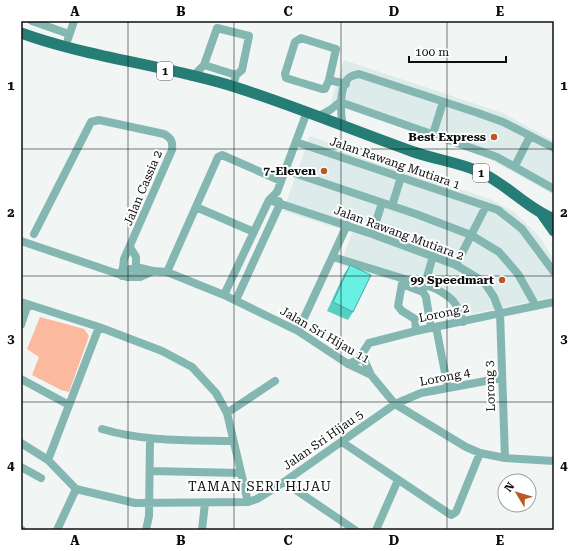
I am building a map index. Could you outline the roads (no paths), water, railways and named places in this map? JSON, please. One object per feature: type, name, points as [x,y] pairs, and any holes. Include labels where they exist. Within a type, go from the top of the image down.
[{"type":"main road","name":"1","points":[[21,33],[66,47],[233,87],[319,116],[436,160],[477,171],[501,183],[542,214],[553,228]]},
{"type":"street","points":[[32,21],[69,34]]},
{"type":"street","points":[[66,47],[74,21]]},
{"type":"street","points":[[192,77],[204,65],[217,28],[249,36],[242,70],[236,74],[233,87]]},
{"type":"street","points":[[298,39],[334,47],[336,49],[337,53],[329,80],[327,88],[322,89],[286,78],[298,39]]},
{"type":"street","points":[[204,65],[236,74]]},
{"type":"street","points":[[343,125],[340,114],[340,102],[346,84],[351,76],[359,74],[503,122],[554,148]]},
{"type":"street","points":[[329,80],[346,84]]},
{"type":"street","points":[[319,116],[340,102]]},
{"type":"street","points":[[340,102],[472,147],[514,166],[554,189]]},
{"type":"street","points":[[433,134],[443,102]]},
{"type":"street","points":[[224,295],[269,200],[276,192],[281,181],[307,112]]},
{"type":"street","name":"Jalan Cassia 2","points":[[34,234],[91,122],[99,120],[164,134],[170,138],[173,143],[172,150],[124,259],[121,273]]},
{"type":"street","points":[[514,166],[530,136]]},
{"type":"street","name":"Jalan Rawang Mutiara 1","points":[[296,142],[498,210],[522,230],[554,272]]},
{"type":"street","points":[[167,272],[220,156],[281,181]]},
{"type":"street","points":[[285,170],[471,234],[499,252],[518,274],[536,306]]},
{"type":"street","points":[[392,206],[401,177]]},
{"type":"street","points":[[236,300],[280,204],[276,192]]},
{"type":"street","name":"Jalan Rawang Mutiara 2","points":[[269,200],[347,225],[456,264],[484,282],[494,297],[500,313]]},
{"type":"street","points":[[372,234],[382,203]]},
{"type":"street","points":[[456,264],[486,206]]},
{"type":"street","points":[[196,207],[254,232]]},
{"type":"street","points":[[298,331],[347,225]]},
{"type":"street","points":[[21,241],[136,278],[153,271]]},
{"type":"street","points":[[130,246],[136,257],[136,278]]},
{"type":"street","points":[[424,284],[433,256]]},
{"type":"street","points":[[333,257],[424,284],[447,295],[456,302],[464,322]]},
{"type":"street","points":[[121,273],[136,267]]},
{"type":"street","name":"Jalan Sri Hijau 11","points":[[136,267],[153,271],[167,272],[236,300],[298,331],[348,364],[371,375]]},
{"type":"street","points":[[415,319],[402,311],[398,306],[402,284],[423,292],[426,297],[448,388]]},
{"type":"street","name":"Lorong 2","points":[[348,364],[358,360],[368,344],[416,331],[554,302]]},
{"type":"street","points":[[21,325],[25,303],[99,327],[162,352],[192,367],[216,393],[227,413],[248,502]]},
{"type":"street","name":"Lorong 3","points":[[500,313],[505,458]]},
{"type":"street","points":[[415,319],[429,314]]},
{"type":"street","points":[[415,319],[416,331]]},
{"type":"street","points":[[48,460],[99,327]]},
{"type":"street","name":"Jalan Sri Hijau 11","points":[[362,355],[371,375],[395,404],[466,447],[480,453],[505,458],[554,461]]},
{"type":"street","points":[[21,378],[70,405]]},
{"type":"street","name":"Lorong 4","points":[[395,404],[420,393],[502,378]]},
{"type":"street","points":[[227,413],[275,381]]},
{"type":"street","name":"Jalan Sri Hijau 5","points":[[76,489],[135,503],[248,502],[257,499],[284,482],[395,404]]},
{"type":"street","points":[[102,430],[125,436],[150,439],[234,441]]},
{"type":"street","points":[[146,530],[149,516],[150,439]]},
{"type":"street","points":[[342,442],[449,514],[453,515],[456,512],[480,453]]},
{"type":"street","points":[[21,443],[48,460],[76,489],[57,530]]},
{"type":"street","points":[[21,468],[41,478]]},
{"type":"street","points":[[150,471],[241,473]]},
{"type":"street","points":[[376,530],[398,480]]},
{"type":"street","points":[[284,482],[355,530]]},
{"type":"street","points":[[202,530],[205,503]]},
{"type":"place","name":"Best Express","points":[[494,137]]},
{"type":"place","name":"7-Eleven","points":[[324,171]]},
{"type":"place","name":"99 Speedmart","points":[[502,280]]},
{"type":"district","name":"TAMAN SERI HIJAU","points":[[260,486]]}]
